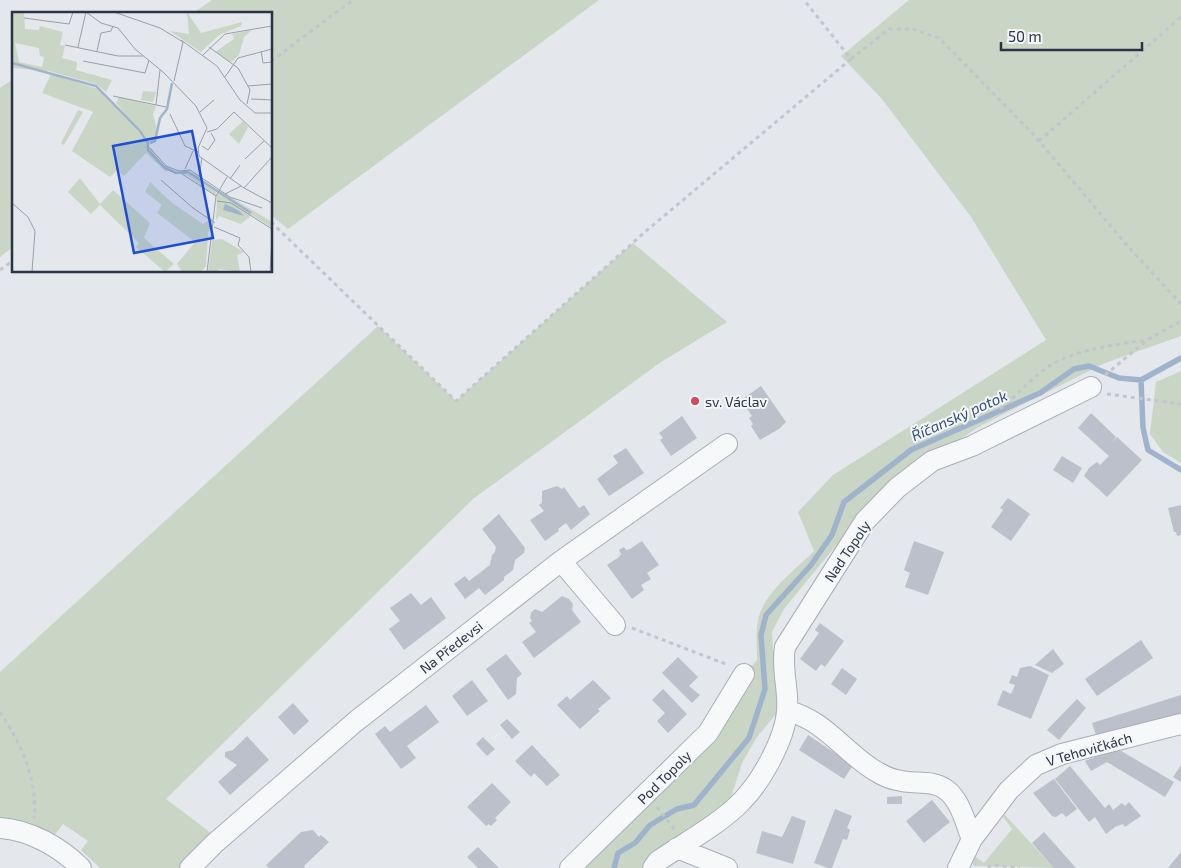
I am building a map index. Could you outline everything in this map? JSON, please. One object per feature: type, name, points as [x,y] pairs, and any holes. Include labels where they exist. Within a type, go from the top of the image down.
[{"type":"street","name":"Nad Topoly","points":[[653,868],[677,841],[725,816],[742,801],[769,763],[783,732],[787,711],[782,662],[785,647],[866,521],[898,488],[932,462],[972,446],[1094,383]]},
{"type":"street","name":"Na Předevsi","points":[[190,868],[215,843],[355,722],[561,561],[727,444]]},
{"type":"street","points":[[561,561],[615,624]]},
{"type":"street","name":"Pod Topoly","points":[[570,868],[708,733],[744,674]]},
{"type":"street","points":[[787,711],[797,713],[817,724],[878,772],[897,781],[931,783],[945,789],[956,800],[972,839]]},
{"type":"street","name":"V Tehovičkách","points":[[958,868],[972,839],[1008,790],[1036,765],[1062,754],[1181,724]]},
{"type":"street","points":[[0,828],[33,836],[63,851],[81,868]]},
{"type":"street","points":[[677,841],[727,868]]},
{"type":"path","points":[[272,60],[353,0]]},
{"type":"path","points":[[804,0],[851,59]]},
{"type":"path","points":[[1039,141],[1181,16]]},
{"type":"path","points":[[272,223],[456,401],[646,232],[851,59],[889,29],[912,29],[939,38],[1039,141],[1125,243],[1181,304]]},
{"type":"path","points":[[0,270],[12,261]]},
{"type":"path","points":[[1181,320],[1146,340],[1094,383],[1104,393],[1134,399],[1181,404]]},
{"type":"path","points":[[1010,401],[1032,380],[1059,360],[1100,347],[1146,340]]},
{"type":"path","points":[[615,624],[632,628],[737,668],[744,674]]},
{"type":"path","points":[[0,712],[30,769],[36,802],[33,836]]},
{"type":"path","points":[[658,809],[677,841]]},
{"type":"path","points":[[988,868],[992,865],[1020,868]]},
{"type":"green space","points":[[212,0],[599,0],[288,229],[272,216],[272,12],[195,12]]},
{"type":"green space","points":[[909,0],[1181,0],[1181,336],[1105,363],[982,425],[883,488],[784,609],[772,632],[773,650],[782,662],[777,713],[757,737],[742,763],[725,816],[653,868],[570,868],[648,794],[757,660],[757,624],[764,604],[776,588],[814,551],[798,512],[833,475],[1046,340],[971,217],[882,99],[841,56]]},
{"type":"green space","points":[[12,79],[12,248],[0,257],[0,88]]},
{"type":"green space","points":[[633,243],[727,322],[661,362],[473,499],[166,799],[211,833],[185,859],[192,868],[100,868],[81,850],[88,841],[63,824],[54,836],[22,822],[0,818],[0,672],[378,326],[456,401]]},
{"type":"green space","points":[[1181,371],[1181,463],[1163,452],[1150,434],[1156,382]]},
{"type":"green space","points":[[1005,815],[1054,868],[974,866],[971,860],[973,855],[984,863],[1012,829],[1003,817]]},
{"type":"building","points":[[761,386],[786,422],[779,429],[760,440],[751,426],[753,424],[749,418],[752,416],[741,400]]},
{"type":"building","points":[[1091,413],[1116,437],[1112,443],[1117,437],[1142,460],[1107,497],[1084,476],[1089,468],[1097,462],[1100,465],[1109,456],[1078,428]]},
{"type":"building","points":[[682,416],[697,438],[671,456],[660,440],[663,438],[659,433]]},
{"type":"building","points":[[626,448],[644,473],[609,496],[597,479],[618,463],[613,456]]},
{"type":"building","points":[[1062,456],[1082,468],[1073,483],[1053,470]]},
{"type":"building","points":[[557,486],[562,489],[564,487],[579,508],[584,505],[590,514],[571,530],[566,523],[558,529],[559,531],[545,541],[530,520],[544,511],[539,505],[542,503],[542,491]]},
{"type":"building","points":[[1008,498],[1030,514],[1011,541],[991,527],[1003,510],[1000,508]]},
{"type":"building","points":[[1181,505],[1181,535],[1177,536],[1176,532],[1174,532],[1168,508]]},
{"type":"building","points":[[499,514],[525,548],[524,553],[515,560],[513,570],[504,577],[504,580],[485,595],[479,588],[465,599],[454,584],[465,576],[469,581],[490,565],[496,547],[482,529]]},
{"type":"building","points":[[642,541],[659,565],[647,573],[651,579],[641,585],[644,590],[632,599],[607,565],[619,557],[621,554],[619,550],[624,547],[626,550],[630,549]]},
{"type":"building","points":[[914,541],[944,552],[928,595],[905,587],[910,573],[904,570]]},
{"type":"building","points":[[411,593],[421,605],[431,597],[446,618],[404,650],[389,629],[400,621],[390,608]]},
{"type":"building","points":[[562,596],[569,599],[573,604],[572,610],[581,622],[534,658],[522,642],[536,632],[529,623],[532,621],[530,618],[531,613],[535,609],[542,612]]},
{"type":"building","points":[[820,623],[844,641],[825,667],[821,664],[816,671],[800,659],[819,633],[815,630]]},
{"type":"building","points":[[1141,640],[1153,658],[1097,696],[1085,679]]},
{"type":"building","points":[[1053,649],[1064,664],[1052,673],[1035,665]]},
{"type":"building","points":[[506,654],[522,674],[517,678],[516,694],[508,700],[486,669]]},
{"type":"building","points":[[678,657],[698,677],[689,686],[700,695],[692,703],[662,673]]},
{"type":"building","points":[[1030,666],[1049,675],[1031,719],[997,705],[1003,690],[1011,694],[1015,685],[1009,683],[1012,675],[1017,677],[1020,668]]},
{"type":"building","points":[[842,668],[857,679],[846,695],[831,684]]},
{"type":"building","points":[[472,680],[488,701],[467,716],[452,696]]},
{"type":"building","points":[[593,680],[611,698],[580,729],[557,705],[567,696],[570,700]]},
{"type":"building","points":[[663,689],[687,714],[668,733],[657,721],[665,713],[652,700]]},
{"type":"building","points":[[1181,695],[1181,715],[1098,741],[1092,723]]},
{"type":"building","points":[[1077,699],[1086,708],[1059,740],[1047,730]]},
{"type":"building","points":[[293,703],[309,721],[294,735],[278,717]]},
{"type":"building","points":[[426,705],[439,722],[407,746],[416,758],[401,769],[375,734],[385,726],[390,732]]},
{"type":"building","points":[[507,719],[520,732],[512,739],[500,725]]},
{"type":"building","points":[[808,735],[853,765],[844,779],[799,750]]},
{"type":"building","points":[[247,736],[269,760],[230,795],[218,782],[237,765],[225,757],[225,752],[233,750]]},
{"type":"building","points":[[483,737],[495,749],[487,756],[476,744]]},
{"type":"building","points":[[532,745],[560,775],[547,786],[534,773],[531,777],[515,761]]},
{"type":"building","points":[[1116,748],[1174,782],[1165,797],[1107,762],[1091,771],[1085,761]]},
{"type":"building","points":[[1181,765],[1181,782],[1173,777]]},
{"type":"building","points":[[1070,766],[1105,808],[1109,804],[1113,810],[1122,803],[1125,806],[1129,802],[1141,816],[1125,827],[1123,824],[1106,834],[1095,817],[1089,822],[1055,779]]},
{"type":"building","points":[[1054,779],[1077,809],[1066,817],[1062,813],[1056,817],[1052,816],[1033,793]]},
{"type":"building","points":[[492,783],[511,802],[495,818],[497,820],[491,826],[489,824],[486,826],[467,807]]},
{"type":"building","points":[[902,796],[902,804],[887,804],[887,797]]},
{"type":"building","points":[[932,800],[950,822],[924,843],[906,821]]},
{"type":"building","points":[[835,809],[852,816],[847,828],[850,830],[847,840],[843,839],[832,868],[828,868],[814,863]]},
{"type":"building","points":[[792,816],[806,821],[793,864],[756,853],[762,831],[782,837]]},
{"type":"building","points":[[313,830],[319,837],[321,835],[329,842],[304,866],[305,868],[269,868],[266,865],[301,832]]},
{"type":"building","points":[[1044,832],[1076,868],[1054,868],[1032,843]]},
{"type":"building","points":[[478,847],[499,868],[478,868],[467,857]]},
{"type":"building","points":[[1181,852],[1181,868],[1168,868]]},
{"type":"waterway","name":"Říčanský potok","points":[[614,868],[618,853],[635,843],[650,825],[677,809],[694,805],[749,738],[765,689],[761,635],[766,615],[811,565],[832,535],[844,502],[911,450],[1040,393],[1074,369],[1089,366],[1119,378],[1141,380],[1181,358]]},
{"type":"waterway","points":[[1141,380],[1143,428],[1148,450],[1181,470]]},
{"type":"place","name":"sv. Václav","points":[[695,401]]}]
